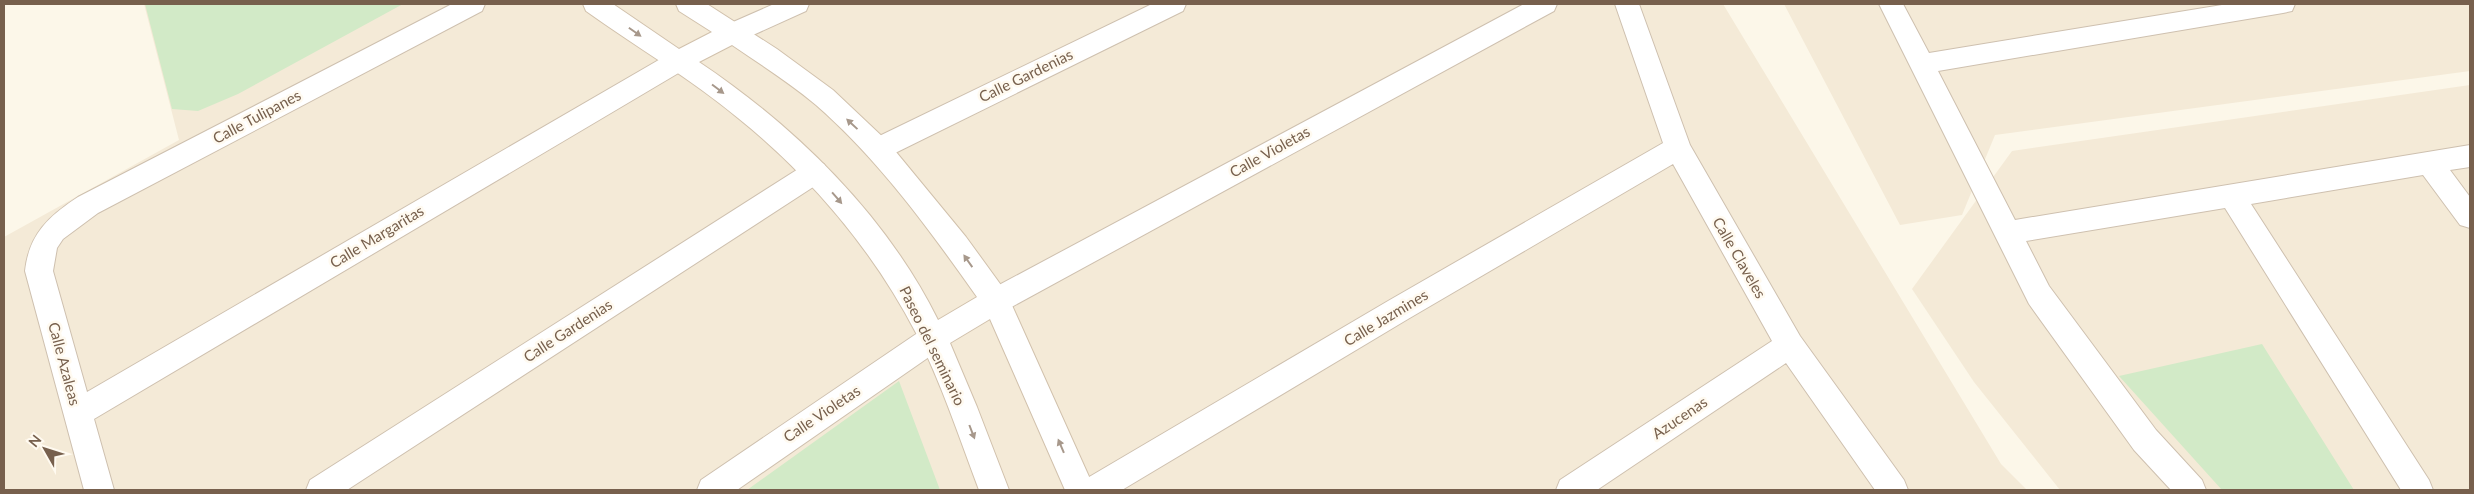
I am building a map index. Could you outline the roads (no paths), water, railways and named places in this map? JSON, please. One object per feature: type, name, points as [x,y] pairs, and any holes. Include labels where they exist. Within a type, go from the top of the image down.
[{"type":"street","name":"Calle Tulipanes","points":[[47,238],[65,221],[88,205],[473,4]]},
{"type":"street","name":"Paseo del seminario","points":[[595,4],[678,61],[766,126],[814,172],[857,221],[897,275],[932,339],[961,403],[994,490]]},
{"type":"street","points":[[688,4],[824,97],[878,149],[956,245],[996,301],[1080,490]]},
{"type":"street","points":[[733,33],[798,4]]},
{"type":"street","name":"Calle Gardenias","points":[[878,149],[1174,4]]},
{"type":"street","name":"Calle Violetas","points":[[712,490],[932,339],[996,301],[1545,4]]},
{"type":"street","name":"Calle Claveles","points":[[1628,4],[1678,148],[1790,345],[1893,490]]},
{"type":"street","points":[[1890,4],[2039,295],[2145,440],[2191,490]]},
{"type":"street","points":[[1922,64],[2283,4]]},
{"type":"street","name":"Calle Margaritas","points":[[78,413],[678,61],[733,33]]},
{"type":"street","name":"Calle Jazmines","points":[[1095,490],[1398,310],[1678,148]]},
{"type":"street","points":[[2007,233],[2470,156]]},
{"type":"street","points":[[2430,162],[2470,217]]},
{"type":"street","name":"Calle Gardenias","points":[[321,490],[814,172]]},
{"type":"street","points":[[2231,195],[2418,490]]},
{"type":"street","name":"Calle Azaleas","points":[[47,238],[39,253],[39,271],[99,490]]},
{"type":"street","name":"Azucenas","points":[[1571,490],[1790,345]]}]
